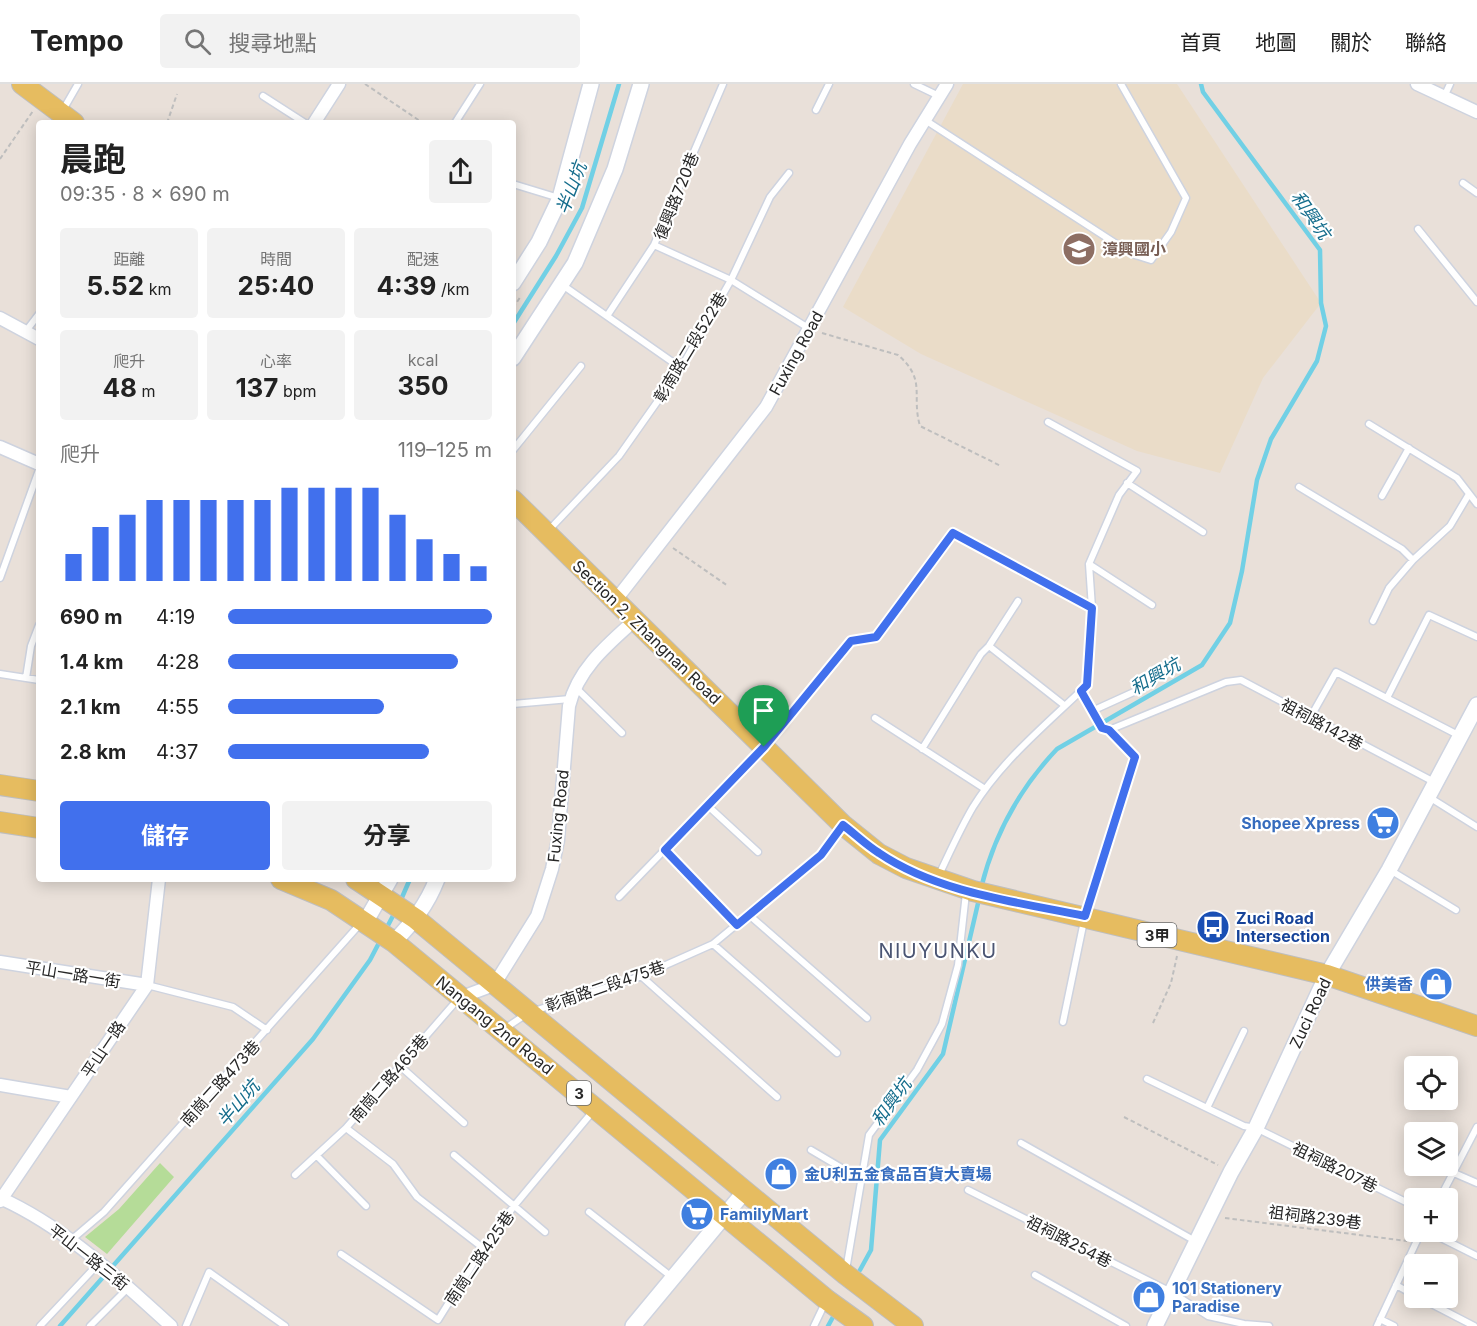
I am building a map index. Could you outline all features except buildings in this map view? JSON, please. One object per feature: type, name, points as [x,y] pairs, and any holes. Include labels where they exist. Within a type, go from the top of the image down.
[{"type":"main road","points":[[22,84],[68,118]]},
{"type":"main road","name":"Section 2, Zhangnan Road","points":[[516,503],[843,825],[879,854],[936,880],[976,892],[1327,975],[1477,1026]]},
{"type":"main road","points":[[0,785],[36,791]]},
{"type":"main road","points":[[0,822],[36,828]]},
{"type":"main road","name":"Nangang 2nd Road","points":[[288,882],[331,900],[366,921],[394,942],[459,998],[502,1030],[726,1214],[842,1315],[863,1326]]},
{"type":"main road","name":"Nangang 2nd Road","points":[[367,882],[386,887],[416,919],[494,985],[530,1012],[845,1274],[913,1326]]},
{"type":"street","points":[[316,120],[339,84]]},
{"type":"street","points":[[516,278],[539,242],[560,198],[591,84]]},
{"type":"street","points":[[516,353],[575,263],[615,169],[641,84]]},
{"type":"street","name":"Fuxing Road","points":[[615,601],[766,408],[946,84]]},
{"type":"street","points":[[1417,84],[1477,112]]},
{"type":"street","points":[[0,318],[36,337]]},
{"type":"street","points":[[0,447],[36,463]]},
{"type":"street","name":"Fuxing Road","points":[[494,985],[537,916],[552,869],[558,840],[570,699],[574,686],[587,666],[635,620]]},
{"type":"street","name":"Zuci Road","points":[[1155,1326],[1231,1172],[1256,1128],[1327,975],[1389,870],[1477,705]]},
{"type":"street","name":"平山一路","points":[[1,1199],[147,985],[159,882]]},
{"type":"street","points":[[394,942],[416,919],[429,900],[436,882]]},
{"type":"street","points":[[366,921],[386,887]]},
{"type":"street","name":"平山一路一街","points":[[0,962],[147,985]]},
{"type":"street","points":[[459,998],[494,985]]},
{"type":"street","points":[[0,1085],[71,1097]]},
{"type":"street","points":[[633,1326],[745,1191]]},
{"type":"street","name":"平山一路三街","points":[[1,1199],[52,1227],[99,1263],[171,1326]]},
{"type":"lane","points":[[68,118],[78,84]]},
{"type":"lane","points":[[457,120],[480,84]]},
{"type":"lane","name":"復興路720巷","points":[[723,84],[654,245],[731,280],[810,329]]},
{"type":"lane","points":[[816,110],[830,84]]},
{"type":"lane","points":[[914,84],[939,96]]},
{"type":"lane","points":[[1444,97],[1450,84]]},
{"type":"lane","points":[[924,120],[1132,254],[1151,260],[1171,232],[1186,198],[1123,85]]},
{"type":"lane","points":[[263,96],[300,120]]},
{"type":"lane","name":"彰南路二段522巷","points":[[546,533],[619,456],[681,368],[731,280],[770,197],[789,173]]},
{"type":"lane","points":[[1463,183],[1477,193]]},
{"type":"lane","points":[[516,185],[560,198]]},
{"type":"lane","points":[[1418,229],[1477,302]]},
{"type":"lane","points":[[607,316],[654,245]]},
{"type":"lane","points":[[561,284],[681,368]]},
{"type":"lane","points":[[26,331],[36,318]]},
{"type":"lane","points":[[516,446],[581,366]]},
{"type":"lane","points":[[936,880],[972,808],[985,789],[1027,740],[1087,685],[1092,608],[1089,564],[1119,495],[1137,471],[1048,422]]},
{"type":"lane","points":[[1369,424],[1456,477],[1477,504]]},
{"type":"lane","points":[[1382,496],[1409,448]]},
{"type":"lane","points":[[0,577],[36,478]]},
{"type":"lane","points":[[1127,483],[1203,532]]},
{"type":"lane","points":[[1299,487],[1402,549],[1413,560]]},
{"type":"lane","points":[[1373,621],[1389,588],[1413,560],[1450,526],[1469,494]]},
{"type":"lane","points":[[619,897],[764,747],[851,641],[876,637],[953,533],[1092,608]]},
{"type":"lane","points":[[1089,564],[1152,605]]},
{"type":"lane","points":[[922,748],[981,654],[989,646],[1018,601]]},
{"type":"lane","points":[[1388,696],[1429,615],[1477,637]]},
{"type":"lane","points":[[26,678],[31,646],[36,633]]},
{"type":"lane","points":[[989,646],[1064,705]]},
{"type":"lane","points":[[1310,718],[1336,672],[1388,696],[1460,736]]},
{"type":"lane","points":[[0,674],[36,680]]},
{"type":"lane","name":"祖祠路142巷","points":[[1105,729],[1226,682],[1241,680],[1432,790],[1477,827]]},
{"type":"lane","points":[[574,686],[622,733]]},
{"type":"lane","points":[[1092,711],[1147,686]]},
{"type":"lane","points":[[1063,1022],[1085,916],[1135,757],[1105,729],[1081,691]]},
{"type":"lane","points":[[516,704],[570,699]]},
{"type":"lane","points":[[875,718],[985,789]]},
{"type":"lane","points":[[708,806],[758,852]]},
{"type":"lane","name":"彰南路二段475巷","points":[[502,1030],[530,1012],[641,976],[713,944],[821,855],[843,825]]},
{"type":"lane","points":[[665,850],[737,925]]},
{"type":"lane","points":[[1389,870],[1456,910]]},
{"type":"lane","points":[[845,1274],[869,1135],[917,1070],[942,1024],[976,892]]},
{"type":"lane","points":[[749,915],[867,1018]]},
{"type":"lane","name":"南崗二路473巷","points":[[70,1241],[104,1212],[359,925],[366,921]]},
{"type":"lane","points":[[713,944],[837,1053]]},
{"type":"lane","points":[[641,976],[777,1097]]},
{"type":"lane","points":[[147,985],[233,1006],[267,1030]]},
{"type":"lane","name":"南崗二路465巷","points":[[295,1175],[346,1128],[459,998]]},
{"type":"lane","points":[[1207,1108],[1244,1031]]},
{"type":"lane","points":[[400,1066],[464,1124]]},
{"type":"lane","name":"祖祠路207巷","points":[[1147,1079],[1244,1126],[1256,1128],[1404,1201]]},
{"type":"lane","name":"南崗二路425巷","points":[[341,1254],[438,1320],[483,1248],[514,1206],[596,1107]]},
{"type":"lane","points":[[346,1128],[393,1164],[417,1197],[483,1248]]},
{"type":"lane","points":[[1458,1165],[1477,1128]]},
{"type":"lane","points":[[1021,1143],[1197,1243]]},
{"type":"lane","points":[[811,1150],[862,1180]]},
{"type":"lane","points":[[454,1155],[545,1232]]},
{"type":"lane","points":[[317,1156],[366,1206]]},
{"type":"lane","points":[[1458,1175],[1477,1183]]},
{"type":"lane","name":"祖祠路254巷","points":[[968,1190],[1171,1292],[1208,1316],[1244,1324],[1269,1326]]},
{"type":"lane","points":[[589,1212],[673,1278]]},
{"type":"lane","points":[[1377,1326],[1416,1242]]},
{"type":"lane","points":[[1449,1242],[1477,1256]]},
{"type":"lane","points":[[40,1326],[99,1263]]},
{"type":"lane","points":[[186,1326],[209,1272],[285,1326]]},
{"type":"lane","points":[[1035,1275],[1126,1326]]},
{"type":"lane","points":[[1396,1285],[1404,1289]]},
{"type":"lane","points":[[90,1326],[129,1288]]},
{"type":"lane","points":[[814,1326],[827,1300]]},
{"type":"lane","points":[[1439,1308],[1474,1326]]},
{"type":"lane","points":[[1380,1319],[1394,1326]]},
{"type":"path","points":[[365,84],[419,120]]},
{"type":"path","points":[[168,120],[177,94]]},
{"type":"path","points":[[0,159],[42,99]]},
{"type":"path","points":[[810,329],[898,355],[908,363],[918,381],[917,414],[920,426],[1001,466]]},
{"type":"path","points":[[661,540],[728,586]]},
{"type":"path","points":[[1153,1023],[1171,983],[1181,942]]},
{"type":"path","points":[[1124,1117],[1231,1172]]},
{"type":"path","name":"祖祠路239巷","points":[[1210,1216],[1404,1240]]},
{"type":"shaded area","name":"漳興國小","points":[[963,84],[1177,84],[1321,303],[1263,378],[1220,473],[1137,451],[921,354],[843,307]]},
{"type":"green space","points":[[160,1163],[174,1177],[107,1254],[85,1237],[119,1209]]},
{"type":"waterway","name":"半山坑","points":[[516,319],[556,256],[582,208],[619,84]]},
{"type":"waterway","name":"和興坑","points":[[981,888],[993,849],[1010,813],[1031,780],[1057,749],[1202,665],[1230,623],[1242,571],[1257,480],[1271,439],[1317,361],[1326,326],[1321,303],[1320,250],[1203,92],[1201,84]]},
{"type":"waterway","name":"半山坑","points":[[400,902],[409,882]]},
{"type":"waterway","name":"和興坑","points":[[860,1270],[871,1250],[880,1140],[943,1054],[979,899]]},
{"type":"waterway","name":"半山坑","points":[[385,931],[395,912]]},
{"type":"waterway","name":"半山坑","points":[[60,1326],[313,1039],[370,960],[381,939]]},
{"type":"waterway","name":"和興坑","points":[[828,1326],[833,1317]]},
{"type":"place","name":"漳興國小","points":[[1079,249]]},
{"type":"place","name":"Shopee Xpress","points":[[1383,823]]},
{"type":"place","name":"Zuci Road Intersection","points":[[1213,927]]},
{"type":"place","name":"供美香","points":[[1436,984]]},
{"type":"place","name":"金U利五金食品百貨大賣場","points":[[781,1174]]},
{"type":"place","name":"FamilyMart","points":[[697,1214]]},
{"type":"place","name":"101 Stationery Paradise","points":[[1149,1297]]},
{"type":"district","name":"NIUYUNKU","points":[[938,951]]},
{"type":"route","points":[[953,533],[1092,608],[1087,685],[1081,691],[1102,728],[1109,730],[1135,757],[1085,916],[987,895],[936,880],[879,854],[843,825],[821,855],[737,925],[665,850],[764,747],[851,641],[876,637],[953,533]]}]
